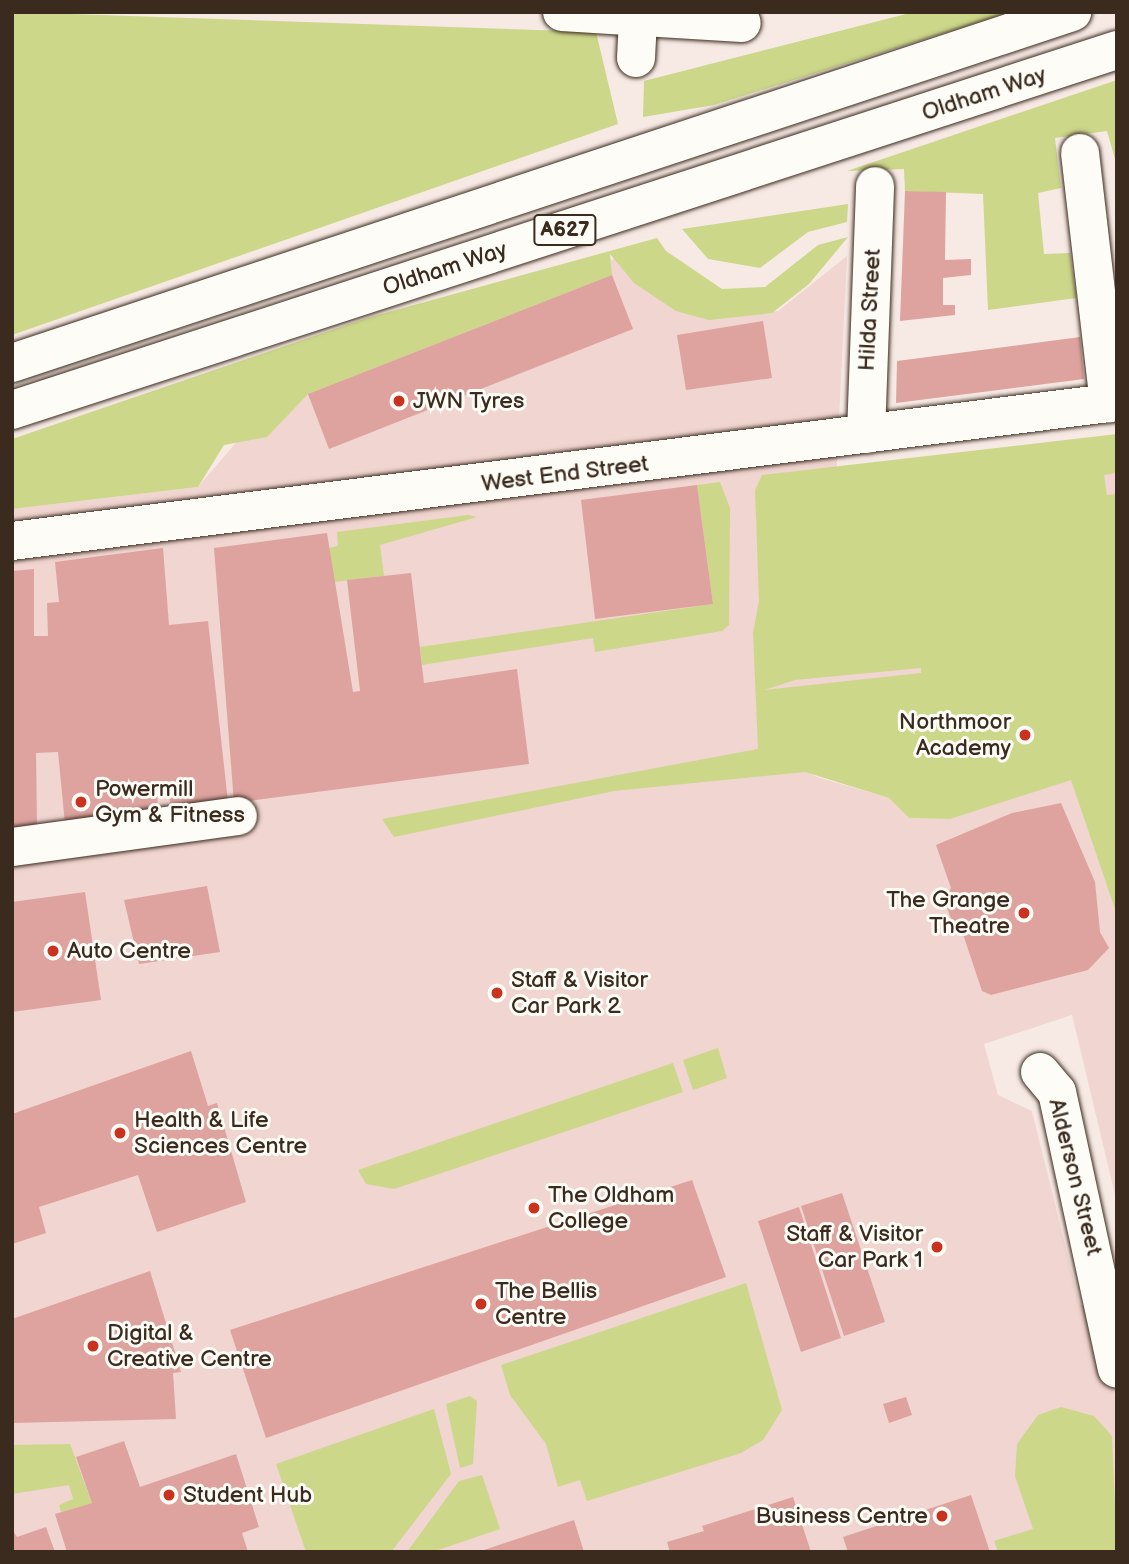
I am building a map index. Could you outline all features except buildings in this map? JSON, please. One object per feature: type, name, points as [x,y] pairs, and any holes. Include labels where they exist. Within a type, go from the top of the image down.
[{"type":"main road","points":[[562,12],[638,19],[742,23]]},
{"type":"main road","name":"Oldham Way","points":[[12,363],[1072,12]]},
{"type":"main road","points":[[636,58],[638,19]]},
{"type":"main road","name":"Oldham Way","points":[[12,410],[1117,50]]},
{"type":"main road","points":[[1080,153],[1113,403]]},
{"type":"main road","name":"Hilda Street","points":[[866,434],[875,186]]},
{"type":"main road","name":"West End Street","points":[[12,541],[1113,403]]},
{"type":"main road","points":[[12,847],[238,816]]},
{"type":"main road","name":"Alderson Street","points":[[1040,1072],[1057,1092],[1117,1369]]},
{"type":"shaded area","name":"The Oldham College","points":[[631,252],[744,315],[778,311],[847,256],[835,501],[1117,473],[1117,1203],[1072,1015],[984,1044],[998,1095],[1032,1111],[1080,1305],[1117,1305],[1117,1552],[12,1552],[12,509],[198,487],[275,397]],"holes":[[[759,749],[948,819],[909,818],[889,798],[817,777]]]},
{"type":"green space","points":[[12,12],[596,32],[618,124],[12,335]]},
{"type":"green space","points":[[914,12],[1011,12],[714,105],[643,117],[644,81]]},
{"type":"green space","points":[[1117,80],[1117,166],[1107,131],[1055,138],[1061,188],[1038,193],[1044,254],[1070,253],[1076,298],[988,310],[983,194],[905,191],[904,169],[847,171]]},
{"type":"green space","points":[[848,204],[847,222],[808,232],[760,268],[708,259],[682,229]]},
{"type":"green space","points":[[848,237],[809,284],[772,313],[709,320],[676,311],[634,283],[610,254],[612,275],[308,394],[267,437],[224,445],[198,487],[12,509],[12,439],[367,318],[657,238],[666,251],[722,289],[765,287],[818,245]]},
{"type":"green space","name":"Northmoor Academy","points":[[1117,434],[1117,473],[1104,475],[1107,495],[1117,494],[1117,915],[1071,780],[950,819],[909,818],[889,798],[805,772],[614,791],[394,837],[382,819],[758,749],[753,633],[759,601],[755,490],[762,475]],"holes":[[[921,668],[921,673],[764,690],[795,680]]]},
{"type":"green space","points":[[720,482],[730,508],[729,625],[722,631],[595,652],[593,638],[422,665],[420,647],[713,604],[697,485]]},
{"type":"green space","points":[[468,515],[477,517],[380,545],[384,576],[334,582],[329,548],[338,546],[337,532]]},
{"type":"green space","points":[[718,1048],[727,1078],[693,1090],[683,1060]]},
{"type":"green space","points":[[673,1063],[683,1092],[394,1189],[366,1184],[358,1170]]},
{"type":"green space","points":[[746,1283],[782,1410],[763,1440],[741,1453],[587,1501],[580,1480],[558,1487],[546,1444],[510,1395],[501,1365]]},
{"type":"green space","points":[[470,1396],[477,1401],[473,1464],[460,1468],[446,1404]]},
{"type":"green space","points":[[1061,1407],[1094,1416],[1112,1436],[1117,1552],[998,1552],[994,1541],[1033,1529],[1015,1476],[1017,1444],[1038,1415]]},
{"type":"green space","points":[[434,1409],[451,1474],[391,1552],[306,1552],[276,1464]]},
{"type":"green space","points":[[70,1444],[92,1503],[61,1512],[59,1505],[73,1499],[69,1485],[12,1494],[12,1445]]},
{"type":"green space","points":[[482,1475],[500,1529],[432,1552],[407,1552],[459,1481]]},
{"type":"place","name":"JWN Tyres","points":[[399,401]]},
{"type":"place","name":"Northmoor Academy","points":[[1025,735]]},
{"type":"place","name":"Powermill Gym & Fitness","points":[[81,802]]},
{"type":"place","name":"The Grange Theatre","points":[[1024,913]]},
{"type":"place","name":"Auto Centre","points":[[53,951]]},
{"type":"place","name":"Staff & Visitor Car Park 2","points":[[497,993]]},
{"type":"place","name":"Health & Life Sciences Centre","points":[[120,1133]]},
{"type":"place","name":"The Oldham College","points":[[534,1208]]},
{"type":"place","name":"Staff & Visitor Car Park 1","points":[[937,1247]]},
{"type":"place","name":"The Bellis Centre","points":[[481,1304]]},
{"type":"place","name":"Digital & Creative Centre","points":[[93,1346]]},
{"type":"place","name":"Student Hub","points":[[169,1495]]},
{"type":"place","name":"Business Centre","points":[[942,1516]]}]
